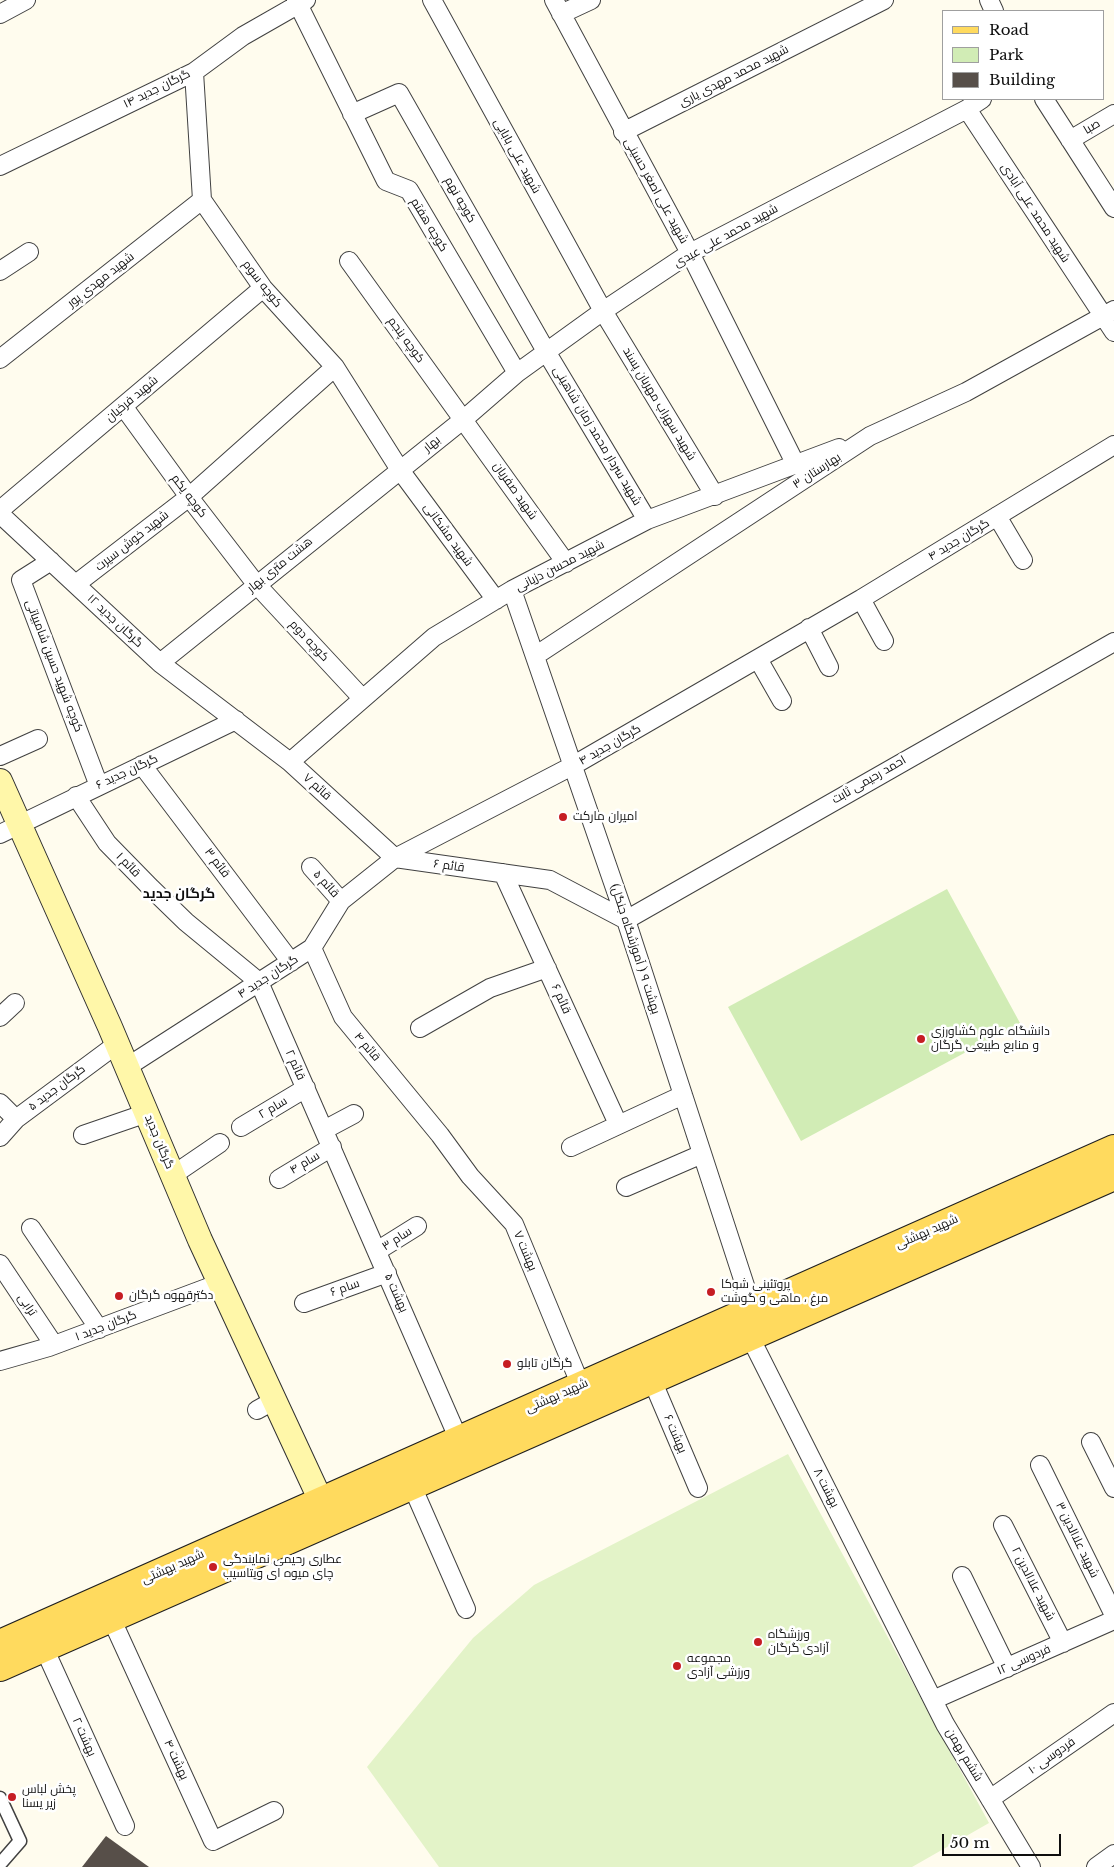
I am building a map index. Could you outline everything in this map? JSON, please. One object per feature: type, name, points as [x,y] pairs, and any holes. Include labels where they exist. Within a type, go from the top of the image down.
[{"type":"main road","name":"گرگان جدید","points":[[0,781],[9,829],[117,1044],[220,1283],[266,1405],[321,1501]]},
{"type":"main road","name":"شهید بهشتی","points":[[0,1644],[412,1486],[750,1337],[1094,1176],[1114,1149]]},
{"type":"main road","name":"شهید بهشتی","points":[[0,1667],[111,1618],[187,1573],[321,1501],[753,1310],[1094,1176]]},
{"type":"street","points":[[0,14],[26,0]]},
{"type":"street","name":"شهید علی بابایی","points":[[432,0],[603,311]]},
{"type":"street","points":[[557,7],[591,0]]},
{"type":"street","name":"شهید محمد مهدی یاری","points":[[623,132],[884,0]]},
{"type":"street","name":"گرگان جدید ۱۴","points":[[0,166],[194,72],[244,36],[300,2]]},
{"type":"street","name":"کوچه هفتم","points":[[300,2],[352,114],[386,181],[409,190],[517,373]]},
{"type":"street","name":"شهید علی اصغر حسینی","points":[[557,7],[690,253],[796,464]]},
{"type":"street","points":[[194,72],[202,200]]},
{"type":"street","name":"کوچه نهم","points":[[352,114],[399,92],[547,352]]},
{"type":"street","name":"شهید محمد علی عیدی","points":[[464,419],[517,373],[603,311],[690,253],[967,109],[980,100]]},
{"type":"street","points":[[1045,100],[1114,208]]},
{"type":"street","name":"شهید محمد علی آبادی","points":[[967,109],[1108,313],[1114,332]]},
{"type":"street","name":"صبا","points":[[1070,140],[1114,114]]},
{"type":"street","name":"کوچه سوم","points":[[202,200],[263,288],[335,367],[400,470]]},
{"type":"street","name":"شهید مهدی پور","points":[[0,359],[202,200]]},
{"type":"street","points":[[0,271],[29,252]]},
{"type":"street","name":"کوچه پنجم","points":[[349,261],[464,419]]},
{"type":"street","name":"شهید فرخیان","points":[[0,512],[263,288]]},
{"type":"street","name":"شهید سهراب مهربان پسند","points":[[603,311],[715,496]]},
{"type":"street","name":"بهارستان ۳","points":[[535,656],[870,436],[966,392],[1108,313]]},
{"type":"street","name":"شهید سردار محمد زمان شاهینی","points":[[547,352],[647,520]]},
{"type":"street","name":"شهید خوش سیرت","points":[[76,584],[189,497],[335,367]]},
{"type":"street","name":"کوچه یکم","points":[[124,406],[189,497],[256,584]]},
{"type":"street","name":"بهار","points":[[400,470],[464,419]]},
{"type":"street","name":"شهید صفریان","points":[[464,419],[566,563]]},
{"type":"street","name":"شهید محسن دزیانی","points":[[290,762],[434,637],[512,590],[647,520],[715,496],[870,436]]},
{"type":"street","name":"گرگان جدید ۴","points":[[127,1067],[312,948],[340,901],[395,858],[574,766],[861,599],[1114,445]]},
{"type":"street","name":"هشت متری بهار","points":[[160,663],[400,470]]},
{"type":"street","name":"شهید مشکانی","points":[[400,470],[496,600]]},
{"type":"street","name":"گرگان جدید ۱۲","points":[[0,512],[160,663],[236,720]]},
{"type":"street","points":[[997,516],[1023,560]]},
{"type":"street","name":"کوچه شهید حسین شامبیاتی","points":[[51,561],[21,580],[99,786]]},
{"type":"street","name":"کوچه دوم","points":[[256,584],[362,698]]},
{"type":"street","name":"بهشت ۹ ( آموزشگاه جنگل)","points":[[512,590],[626,920],[753,1310]]},
{"type":"street","points":[[861,599],[884,641]]},
{"type":"street","points":[[809,628],[829,667]]},
{"type":"street","name":"احمد رحیمی ثابت","points":[[626,920],[1114,642]]},
{"type":"street","points":[[758,659],[782,701]]},
{"type":"street","name":"گرگان جدید ۶","points":[[9,829],[236,720]]},
{"type":"street","name":"۷ قائم","points":[[236,720],[290,762],[395,858]]},
{"type":"street","points":[[0,756],[38,739]]},
{"type":"street","name":"۳ قائم","points":[[142,765],[291,962]]},
{"type":"street","name":"۱ قائم","points":[[76,796],[108,843],[151,888],[186,922],[260,982]]},
{"type":"street","name":"۶ قائم","points":[[395,858],[503,874]]},
{"type":"street","name":"۵ قائم","points":[[311,867],[340,901]]},
{"type":"street","points":[[503,874],[550,880],[626,920]]},
{"type":"street","name":"قائم ۶","points":[[503,874],[618,1124]]},
{"type":"street","name":"قائم ۴","points":[[312,948],[342,1017],[440,1134]]},
{"type":"street","points":[[420,1028],[490,988],[547,968]]},
{"type":"street","name":"۲ قائم","points":[[260,982],[332,1147]]},
{"type":"street","points":[[0,1017],[15,1003]]},
{"type":"street","name":"گرگان جدید ۵","points":[[0,1137],[16,1119],[117,1044]]},
{"type":"street","name":"۲ سام","points":[[241,1128],[306,1088]]},
{"type":"street","points":[[571,1148],[618,1124],[683,1095]]},
{"type":"street","points":[[0,1103],[16,1119]]},
{"type":"street","points":[[83,1135],[147,1113]]},
{"type":"street","points":[[324,1130],[354,1114]]},
{"type":"street","name":"بهشت ۷","points":[[440,1134],[470,1176],[514,1224],[581,1386]]},
{"type":"street","points":[[173,1175],[220,1143]]},
{"type":"street","name":"۴ سام","points":[[279,1179],[332,1147]]},
{"type":"street","name":"بهشت ۵","points":[[332,1147],[460,1440]]},
{"type":"street","points":[[626,1187],[702,1154]]},
{"type":"street","name":"۳ سام","points":[[377,1251],[417,1226]]},
{"type":"street","points":[[31,1228],[99,1329]]},
{"type":"street","name":"ترابی","points":[[0,1264],[52,1346]]},
{"type":"street","name":"۶ سام","points":[[304,1303],[387,1273]]},
{"type":"street","name":"گرگان جدید ۱","points":[[0,1361],[52,1346],[220,1283]]},
{"type":"street","name":"۸ بهشت","points":[[750,1337],[902,1640]]},
{"type":"street","name":"۶ بهشت","points":[[652,1380],[698,1488]]},
{"type":"street","points":[[1091,1442],[1114,1488]]},
{"type":"street","name":"۳ شهید علاالدین","points":[[1040,1465],[1114,1615]]},
{"type":"street","points":[[412,1486],[466,1609]]},
{"type":"street","name":"۲ شهید علاالدین","points":[[1003,1525],[1063,1643]]},
{"type":"street","points":[[962,1576],[1007,1668]]},
{"type":"street","name":"۴ بهشت","points":[[111,1618],[214,1841],[274,1811]]},
{"type":"street","name":"۱۲ فردوسی","points":[[933,1700],[1114,1620]]},
{"type":"street","name":"ششم بهمن","points":[[902,1640],[933,1700],[1031,1867]]},
{"type":"street","name":"بهشت ۲","points":[[44,1648],[126,1826]]},
{"type":"street","name":"۱۰ فردوسی","points":[[990,1799],[1114,1713]]},
{"type":"street","points":[[0,1798],[20,1841],[0,1864]]},
{"type":"street","points":[[1096,1867],[1114,1854]]},
{"type":"green space","points":[[947,889],[1020,1023],[801,1141],[728,1007]]},
{"type":"green space","name":"مجموعه ورزشی آزادی","points":[[788,1454],[989,1823],[912,1867],[439,1867],[367,1767],[473,1638],[534,1585]]},
{"type":"building","points":[[106,1836],[149,1867],[82,1867]]},
{"type":"place","name":"امیران مارکت","points":[[563,817]]},
{"type":"place","name":"دانشگاه علوم کشاورزی و منابع طبیعی گرگان","points":[[921,1039]]},
{"type":"place","name":"پروتئینی شوکا مرغ‌ ، ماهی و گوشت","points":[[711,1292]]},
{"type":"place","name":"دکترقهوه گرگان","points":[[119,1296]]},
{"type":"place","name":"گرگان تابلو","points":[[507,1364]]},
{"type":"place","name":"عطاری رحیمی نمایندگی چای میوه ای ویتاسیب","points":[[213,1567]]},
{"type":"place","name":"ورزشگاه آزادی گرگان","points":[[758,1642]]},
{"type":"place","name":"مجموعه ورزشی آزادی","points":[[677,1666]]},
{"type":"place","name":"پخش لباس زیر یسنا","points":[[12,1797]]},
{"type":"district","name":"گرگان جدید","points":[[179,894]]}]
